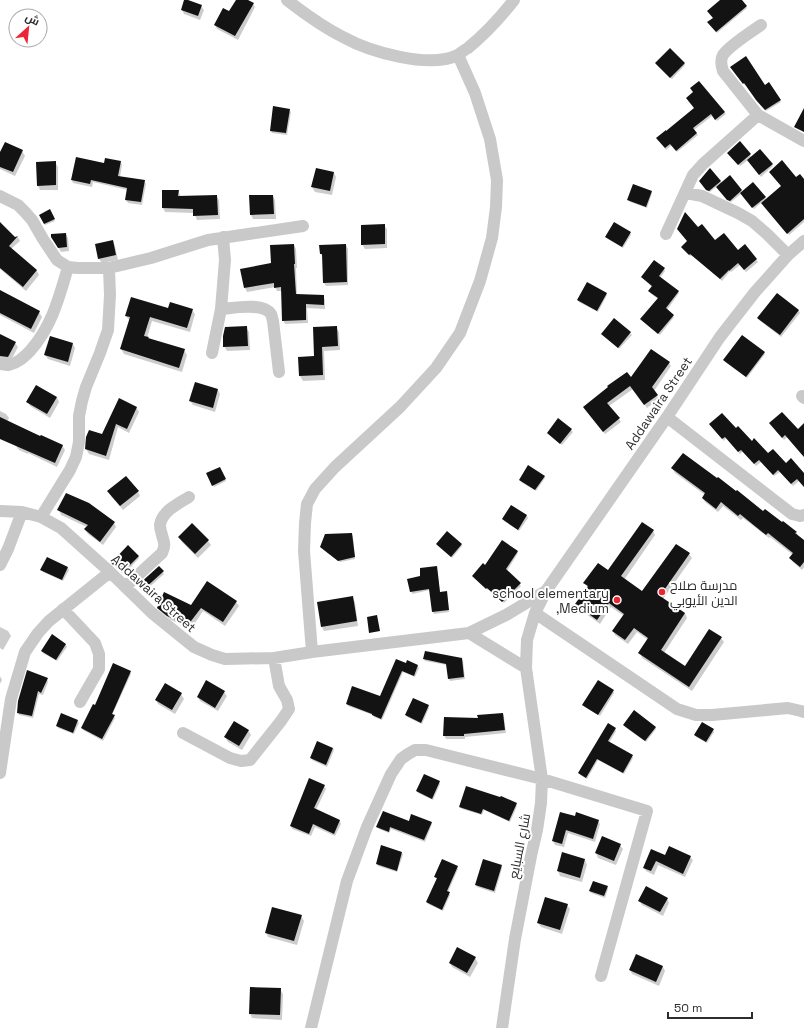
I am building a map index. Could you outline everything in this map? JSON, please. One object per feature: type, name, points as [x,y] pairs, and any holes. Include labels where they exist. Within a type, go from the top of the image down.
[{"type":"street","points":[[288,0],[308,16],[344,38],[370,49],[416,60],[442,60],[458,55],[474,43],[494,24],[514,0]]},
{"type":"street","points":[[761,25],[722,56],[721,64],[723,71],[758,115],[804,141]]},
{"type":"street","points":[[312,652],[304,551],[307,504],[315,489],[334,466],[400,407],[436,368],[460,333],[480,282],[492,238],[496,207],[497,180],[490,139],[475,93],[458,55]]},
{"type":"street","points":[[666,234],[693,175],[702,164],[758,115]]},
{"type":"street","points":[[686,192],[702,196],[723,205],[752,221],[788,256]]},
{"type":"street","points":[[0,196],[18,205],[25,212],[32,220],[57,260],[68,267],[78,268],[109,268],[151,258],[208,240],[303,226]]},
{"type":"street","points":[[212,353],[221,309],[225,260],[223,237]]},
{"type":"street","name":"Addawaira Street","points":[[546,590],[720,337],[755,292],[804,241]]},
{"type":"street","points":[[0,364],[8,365],[16,363],[26,356],[42,337],[55,310],[68,267]]},
{"type":"street","points":[[41,517],[70,470],[76,456],[79,442],[79,416],[82,401],[108,330],[110,295],[109,268]]},
{"type":"street","points":[[221,309],[258,307],[264,308],[271,314],[279,372]]},
{"type":"street","points":[[667,416],[792,514],[800,516],[804,515]]},
{"type":"street","points":[[125,587],[162,553],[165,543],[160,526],[163,517],[168,511],[189,497]]},
{"type":"street","name":"Addawaira Street","points":[[0,511],[22,512],[41,517],[60,528],[110,572],[152,613],[194,648],[225,659],[274,658],[469,633]]},
{"type":"street","points":[[0,565],[8,549],[22,512]]},
{"type":"street","points":[[0,773],[11,699],[25,652],[38,633],[49,621],[110,572]]},
{"type":"street","points":[[469,633],[506,614],[546,590]]},
{"type":"street","name":"شارع السبايع","points":[[502,1028],[515,939],[531,856],[538,830],[541,804],[542,779],[526,668],[527,640],[535,613],[546,590]]},
{"type":"street","points":[[63,609],[94,643],[99,654],[99,669],[80,702]]},
{"type":"street","points":[[535,613],[677,709],[696,715],[788,708],[804,712]]},
{"type":"street","points":[[469,633],[526,668]]},
{"type":"street","points":[[183,733],[230,758],[241,761],[250,760],[289,709],[287,700],[279,686],[274,658]]},
{"type":"street","points":[[311,1028],[347,881],[367,826],[392,774],[401,759],[415,750],[426,750],[542,779],[647,811],[601,976]]},
{"type":"building","points":[[184,0],[202,5],[198,16],[181,10]]},
{"type":"building","points":[[236,0],[248,0],[254,3],[235,36],[214,25],[223,8],[229,11]]},
{"type":"building","points":[[720,0],[742,0],[747,6],[716,32],[707,22],[713,18],[707,11]]},
{"type":"building","points":[[670,48],[685,63],[670,78],[655,63]]},
{"type":"building","points":[[746,56],[765,85],[769,82],[781,100],[765,110],[730,67]]},
{"type":"building","points":[[699,81],[725,112],[715,120],[711,114],[693,128],[697,133],[676,151],[670,144],[665,148],[656,138],[694,108],[686,98],[693,92],[690,88]]},
{"type":"building","points":[[273,106],[290,109],[286,133],[270,131]]},
{"type":"building","points":[[804,108],[804,132],[794,127]]},
{"type":"building","points":[[740,141],[751,154],[738,165],[727,153]]},
{"type":"building","points":[[5,142],[23,150],[13,172],[0,167],[0,152]]},
{"type":"building","points":[[760,149],[773,164],[759,175],[747,160]]},
{"type":"building","points":[[76,157],[104,163],[105,158],[121,161],[118,176],[145,180],[141,202],[125,200],[127,188],[91,180],[90,184],[71,180]]},
{"type":"building","points":[[782,160],[796,177],[800,174],[804,179],[804,219],[787,234],[761,203],[781,186],[769,172]]},
{"type":"building","points":[[56,161],[56,185],[37,186],[36,162]]},
{"type":"building","points":[[316,168],[334,172],[330,191],[311,187]]},
{"type":"building","points":[[710,168],[721,181],[709,191],[706,190],[699,181]]},
{"type":"building","points":[[730,175],[742,190],[730,201],[727,200],[716,187]]},
{"type":"building","points":[[753,182],[766,197],[752,208],[740,193]]},
{"type":"building","points":[[633,184],[652,191],[646,207],[627,200]]},
{"type":"building","points":[[162,190],[179,190],[178,196],[217,195],[218,215],[193,216],[193,209],[162,208]]},
{"type":"building","points":[[249,195],[273,195],[274,214],[250,215]]},
{"type":"building","points":[[50,209],[55,219],[44,224],[39,215]]},
{"type":"building","points":[[685,212],[698,227],[702,224],[715,240],[724,233],[738,250],[745,244],[757,259],[744,270],[738,263],[720,279],[681,247],[687,241],[677,229]]},
{"type":"building","points":[[0,222],[15,237],[18,236],[9,246],[37,270],[23,287],[0,268]]},
{"type":"building","points":[[614,222],[631,232],[622,247],[605,237]]},
{"type":"building","points":[[385,224],[385,244],[361,245],[361,225]]},
{"type":"building","points":[[66,233],[67,247],[58,248],[51,237],[51,234]]},
{"type":"building","points":[[113,240],[116,255],[98,259],[95,244]]},
{"type":"building","points":[[294,244],[296,294],[324,295],[324,305],[306,304],[306,320],[282,321],[281,287],[274,288],[274,283],[244,288],[240,269],[271,263],[270,245]]},
{"type":"building","points":[[346,244],[347,282],[323,283],[322,254],[320,254],[319,245]]},
{"type":"building","points":[[654,260],[665,268],[659,276],[679,291],[666,308],[674,315],[658,334],[640,319],[658,298],[648,291],[652,286],[641,277]]},
{"type":"building","points":[[587,282],[607,293],[597,311],[577,300]]},
{"type":"building","points":[[0,290],[40,311],[31,329],[0,313]]},
{"type":"building","points":[[777,293],[799,310],[780,335],[757,318]]},
{"type":"building","points":[[131,297],[168,308],[170,302],[193,309],[187,328],[150,317],[144,336],[185,349],[179,368],[120,349],[130,317],[125,316]]},
{"type":"building","points":[[614,318],[631,332],[618,348],[601,334]]},
{"type":"building","points":[[247,326],[248,346],[223,347],[225,327]]},
{"type":"building","points":[[337,326],[338,346],[322,347],[323,375],[299,376],[298,357],[314,356],[313,327]]},
{"type":"building","points":[[0,334],[16,342],[8,357],[0,356]]},
{"type":"building","points":[[742,335],[765,352],[746,377],[723,360]]},
{"type":"building","points":[[50,336],[73,343],[68,362],[44,355]]},
{"type":"building","points":[[651,349],[670,362],[652,387],[658,395],[644,405],[630,386],[607,403],[620,418],[603,432],[583,407],[608,387],[607,386],[627,372],[631,377]]},
{"type":"building","points":[[195,382],[218,389],[213,408],[189,401]]},
{"type":"building","points":[[36,385],[57,397],[47,414],[26,402]]},
{"type":"building","points":[[119,398],[137,407],[127,429],[116,424],[106,456],[85,449],[86,437],[89,430],[102,434]]},
{"type":"building","points":[[782,412],[798,429],[804,423],[804,457],[785,435],[782,438],[769,423]]},
{"type":"building","points":[[722,413],[736,428],[738,426],[752,441],[754,438],[768,453],[773,449],[786,463],[791,458],[804,473],[804,487],[797,479],[791,484],[778,470],[773,475],[759,460],[754,464],[741,450],[738,452],[725,437],[722,439],[709,424]]},
{"type":"building","points":[[0,417],[63,445],[55,463],[0,439]]},
{"type":"building","points":[[558,418],[572,429],[560,444],[547,433]]},
{"type":"building","points":[[683,453],[717,478],[718,477],[736,491],[737,490],[763,511],[765,509],[797,532],[795,533],[804,540],[804,562],[800,567],[789,558],[793,553],[768,533],[766,535],[740,514],[738,516],[721,502],[716,509],[702,498],[705,493],[671,468]]},
{"type":"building","points":[[528,465],[545,476],[535,490],[519,480]]},
{"type":"building","points":[[220,467],[226,479],[212,486],[206,473]]},
{"type":"building","points":[[126,476],[139,491],[120,506],[107,491]]},
{"type":"building","points":[[66,493],[89,503],[115,522],[100,542],[84,529],[88,525],[57,510]]},
{"type":"building","points":[[511,505],[527,515],[518,530],[502,519]]},
{"type":"building","points":[[642,522],[654,530],[621,576],[642,591],[676,544],[690,553],[660,596],[685,613],[661,650],[685,666],[709,629],[722,637],[689,687],[638,653],[648,638],[634,628],[625,640],[612,631],[624,614],[609,603],[597,620],[575,604],[588,586],[583,583],[598,563],[608,570]]},
{"type":"building","points":[[192,523],[209,540],[195,554],[178,537]]},
{"type":"building","points":[[447,531],[462,544],[451,557],[436,544]]},
{"type":"building","points":[[352,533],[355,557],[338,561],[320,547],[325,534]]},
{"type":"building","points":[[502,540],[518,551],[506,569],[521,583],[502,602],[472,576],[483,563],[485,565]]},
{"type":"building","points":[[128,545],[139,556],[122,573],[111,563]]},
{"type":"building","points":[[47,557],[68,567],[62,580],[40,570]]},
{"type":"building","points":[[159,566],[164,571],[144,589],[139,584]]},
{"type":"building","points":[[437,566],[440,592],[447,591],[449,610],[432,612],[429,589],[410,592],[407,579],[420,576],[420,568]]},
{"type":"building","points":[[207,581],[237,601],[223,622],[201,608],[188,625],[167,616],[157,608],[164,592],[191,605]]},
{"type":"building","points":[[353,596],[357,621],[321,627],[317,602]]},
{"type":"building","points":[[377,615],[380,631],[369,633],[367,617]]},
{"type":"building","points":[[52,634],[66,644],[56,660],[41,651]]},
{"type":"building","points":[[425,651],[462,658],[464,677],[448,679],[446,664],[423,659]]},
{"type":"building","points":[[396,659],[406,663],[407,660],[418,665],[414,676],[402,671],[381,719],[346,704],[352,686],[380,696]]},
{"type":"building","points":[[113,663],[131,671],[112,714],[115,715],[102,739],[81,728],[93,704],[95,705]]},
{"type":"building","points":[[27,670],[48,678],[41,693],[38,691],[32,716],[17,713],[18,701]]},
{"type":"building","points":[[206,680],[225,691],[215,708],[197,697]]},
{"type":"building","points":[[598,680],[614,690],[598,715],[582,705]]},
{"type":"building","points":[[165,683],[182,693],[172,710],[155,700]]},
{"type":"building","points":[[413,698],[429,705],[421,723],[405,715]]},
{"type":"building","points":[[634,710],[656,727],[645,741],[623,725]]},
{"type":"building","points":[[61,713],[78,720],[73,733],[56,726]]},
{"type":"building","points":[[503,713],[505,730],[464,734],[464,736],[443,736],[444,717],[478,718],[477,715]]},
{"type":"building","points":[[234,721],[249,730],[239,746],[224,737]]},
{"type":"building","points":[[702,722],[714,729],[706,742],[694,735]]},
{"type":"building","points":[[608,723],[616,728],[608,741],[633,755],[623,773],[597,759],[586,778],[578,773]]},
{"type":"building","points":[[317,741],[333,748],[326,765],[310,758]]},
{"type":"building","points":[[424,774],[440,781],[432,799],[416,791]]},
{"type":"building","points":[[309,778],[325,785],[314,808],[340,820],[334,834],[313,824],[309,834],[290,826]]},
{"type":"building","points":[[466,786],[500,797],[501,796],[517,803],[509,821],[483,809],[481,814],[459,807]]},
{"type":"building","points":[[383,811],[409,821],[411,814],[432,822],[424,840],[390,827],[389,832],[376,827]]},
{"type":"building","points":[[560,812],[575,816],[576,812],[599,820],[593,839],[566,830],[562,844],[552,841]]},
{"type":"building","points":[[602,836],[621,844],[614,861],[595,853]]},
{"type":"building","points":[[381,845],[402,852],[397,871],[376,864]]},
{"type":"building","points":[[669,846],[691,856],[683,874],[656,861],[651,871],[643,868],[651,849],[665,855]]},
{"type":"building","points":[[562,852],[585,859],[580,878],[557,871]]},
{"type":"building","points":[[442,859],[458,866],[447,891],[450,892],[442,910],[426,902],[437,878],[434,877]]},
{"type":"building","points":[[483,859],[502,865],[494,891],[475,885]]},
{"type":"building","points":[[593,881],[608,886],[604,896],[589,891]]},
{"type":"building","points":[[646,886],[668,898],[660,912],[638,901]]},
{"type":"building","points":[[545,897],[568,904],[560,930],[537,923]]},
{"type":"building","points":[[272,907],[302,915],[294,941],[265,933]]},
{"type":"building","points":[[457,947],[476,957],[467,973],[449,963]]},
{"type":"building","points":[[636,954],[663,966],[656,982],[629,970]]},
{"type":"building","points":[[250,987],[281,988],[280,1015],[249,1014]]},
{"type":"place","name":"مدرسة صلاح الدين الأيوبي","points":[[662,592]]},
{"type":"place","name":"school elementary ,Medium","points":[[617,600]]}]
